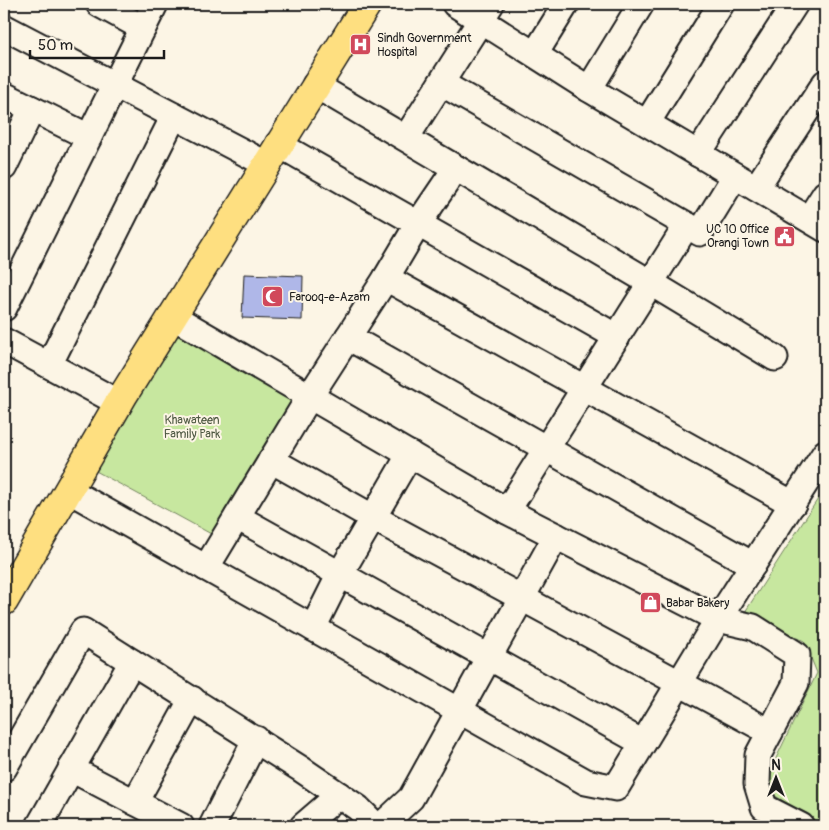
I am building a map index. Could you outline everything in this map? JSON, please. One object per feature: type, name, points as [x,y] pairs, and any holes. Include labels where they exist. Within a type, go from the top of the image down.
[{"type":"main road","points":[[7,589],[172,316],[367,4]]},
{"type":"street","points":[[99,4],[143,28]]},
{"type":"street","points":[[4,308],[155,4]]},
{"type":"street","points":[[455,4],[486,12],[535,54],[589,89],[817,224],[825,194]]},
{"type":"street","points":[[535,54],[566,4]]},
{"type":"street","points":[[589,89],[641,4]]},
{"type":"street","points":[[647,123],[721,4]]},
{"type":"street","points":[[698,154],[795,4]]},
{"type":"street","points":[[406,138],[486,12]]},
{"type":"street","points":[[4,27],[174,116],[272,154],[418,224],[616,337]]},
{"type":"street","points":[[441,83],[700,233],[746,182],[825,83]]},
{"type":"street","points":[[316,85],[775,358]]},
{"type":"street","points":[[4,95],[89,137]]},
{"type":"street","points":[[4,167],[32,109]]},
{"type":"street","points":[[49,365],[174,116]]},
{"type":"street","points":[[206,568],[310,396],[386,278],[418,224],[456,168]]},
{"type":"street","points":[[507,511],[688,225]]},
{"type":"street","points":[[386,278],[793,504]]},
{"type":"street","points":[[172,316],[507,511],[718,620],[753,626],[797,655],[796,683],[758,755],[757,784],[764,807],[801,826]]},
{"type":"street","points":[[348,337],[753,565]]},
{"type":"street","points":[[4,341],[119,403]]},
{"type":"street","points":[[68,490],[586,782],[616,788],[718,620],[825,453]]},
{"type":"street","points":[[313,628],[340,574],[410,454]]},
{"type":"street","points":[[271,460],[372,518],[770,732]]},
{"type":"street","points":[[237,517],[643,743]]},
{"type":"street","points":[[381,826],[411,798],[556,536]]},
{"type":"street","points":[[4,768],[83,631],[256,739],[358,808],[376,826]]},
{"type":"street","points":[[47,824],[71,769],[132,662]]},
{"type":"street","points":[[136,802],[192,699]]},
{"type":"street","points":[[212,826],[256,739]]},
{"type":"street","points":[[71,769],[181,826]]},
{"type":"street","points":[[303,826],[340,795]]},
{"type":"green space","name":"Khawateen Family Park","points":[[172,316],[300,390],[213,535],[83,464]]},
{"type":"green space","points":[[825,488],[825,826],[823,826],[769,792],[767,777],[817,673],[804,641],[745,612]]},
{"type":"building","name":"Farooq-e-Azam","points":[[244,274],[303,276],[302,320],[242,318]]},
{"type":"place","name":"Sindh Government Hospital","points":[[361,45]]},
{"type":"place","name":"UC 10 Office Orangi Town","points":[[785,236]]},
{"type":"place","name":"Farooq-e-Azam","points":[[273,297]]},
{"type":"place","name":"Babar Bakery","points":[[650,603]]}]
